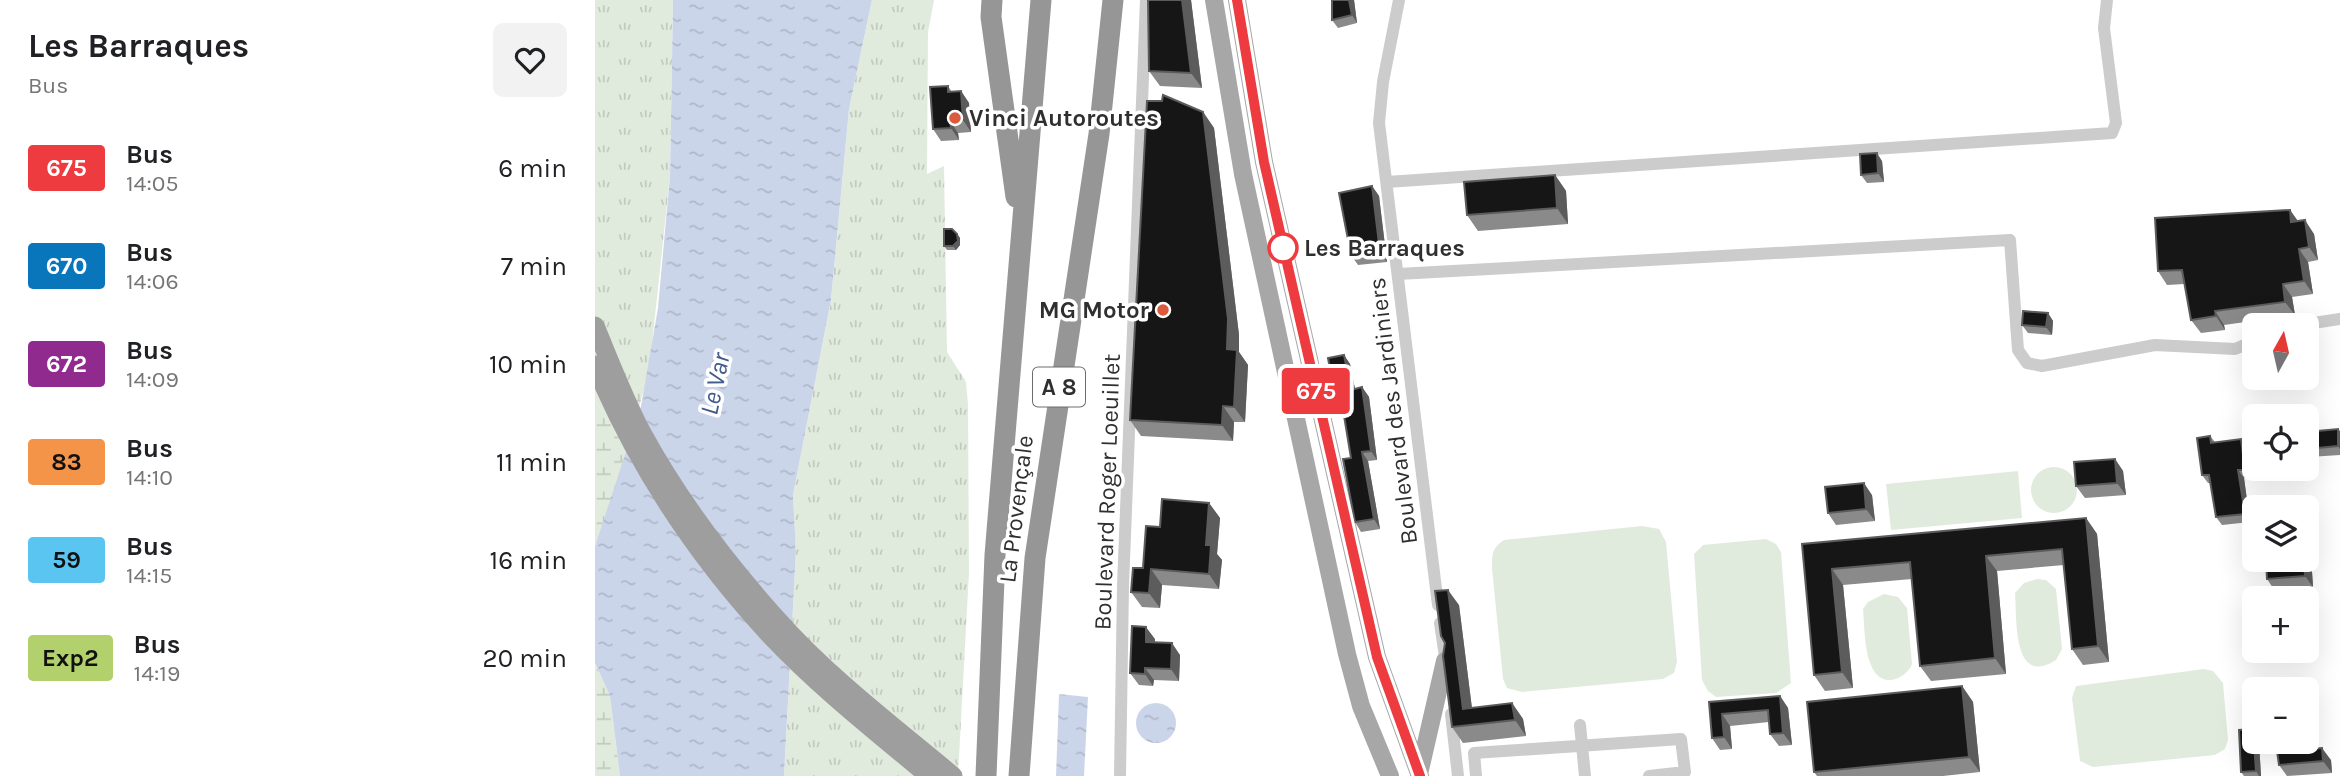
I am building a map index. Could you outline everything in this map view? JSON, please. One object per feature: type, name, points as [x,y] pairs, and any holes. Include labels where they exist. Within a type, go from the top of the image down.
[{"type":"highway","points":[[992,0],[991,17],[1021,237]]},
{"type":"highway","name":"La Provençale","points":[[986,776],[995,555],[1041,0]]},
{"type":"highway","name":"La Provençale","points":[[1019,776],[1035,558],[1100,121],[1113,0]]},
{"type":"highway","points":[[595,326],[642,432],[679,494],[718,548],[776,618],[823,666],[953,776]]},
{"type":"highway","points":[[595,365],[652,477],[699,548],[771,635],[929,776]]},
{"type":"main road","points":[[1214,0],[1243,174],[1347,654],[1361,706],[1390,776]]},
{"type":"main road","points":[[1237,0],[1264,162],[1375,645],[1420,775]]},
{"type":"main road","points":[[1420,775],[1445,661]]},
{"type":"street","name":"Boulevard Roger Loeuillet","points":[[1120,776],[1123,586],[1146,0]]},
{"type":"street","name":"Boulevard des Jardiniers","points":[[1399,0],[1379,102],[1379,123],[1458,776]]},
{"type":"street","points":[[1387,182],[2112,133],[2116,123],[2104,28],[2107,0]]},
{"type":"street","points":[[1398,274],[2010,240],[2018,350],[2027,363],[2042,366],[2155,345],[2235,349],[2242,346]]},
{"type":"street","points":[[2319,322],[2340,319]]},
{"type":"street","points":[[1580,725],[1585,776]]},
{"type":"street","points":[[1476,776],[1474,754],[1681,739],[1685,772],[1649,776]]},
{"type":"green space","points":[[595,0],[673,0],[670,176],[650,363],[646,382],[632,392],[607,420],[595,400]]},
{"type":"green space","points":[[872,0],[934,0],[928,32],[927,174],[944,166],[947,352],[966,382],[968,405],[969,572],[958,776],[784,776],[796,551],[793,495],[831,300],[849,109]]},
{"type":"green space","points":[[646,382],[623,465],[595,546],[595,400],[607,420],[632,392]]},
{"type":"green space","points":[[2054,467],[2070,474],[2077,490],[2070,506],[2054,513],[2038,506],[2031,490],[2038,474]]},
{"type":"green space","points":[[2018,471],[2022,518],[1891,530],[1886,484]]},
{"type":"green space","points":[[1642,526],[1659,529],[1666,542],[1677,662],[1674,673],[1663,679],[1522,692],[1507,688],[1503,679],[1492,568],[1497,546],[1504,540]]},
{"type":"green space","points":[[1766,539],[1776,544],[1781,552],[1791,683],[1776,693],[1716,697],[1708,691],[1702,680],[1694,554],[1703,545]]},
{"type":"green space","points":[[2037,579],[2046,580],[2056,589],[2062,649],[2056,660],[2042,666],[2031,665],[2024,658],[2016,618],[2015,593],[2024,583]]},
{"type":"green space","points":[[1884,594],[1898,597],[1907,608],[1912,664],[1904,675],[1891,680],[1882,678],[1870,663],[1864,628],[1863,609],[1868,602]]},
{"type":"green space","points":[[595,663],[610,696],[620,776],[595,776]]},
{"type":"green space","points":[[2204,669],[2213,671],[2223,683],[2228,740],[2225,749],[2215,755],[2093,767],[2080,761],[2072,698],[2076,686]]},
{"type":"water","name":"Le Var","points":[[673,0],[872,0],[849,109],[831,300],[793,495],[796,551],[784,776],[620,776],[610,696],[595,663],[595,546],[641,406],[658,308],[670,176]]},
{"type":"water","points":[[1059,694],[1088,697],[1084,776],[1056,776]]},
{"type":"water","points":[[1156,703],[1170,709],[1176,723],[1170,737],[1156,743],[1142,737],[1136,723],[1142,709]]},
{"type":"building","points":[[1148,0],[1182,0],[1191,73],[1149,71]]},
{"type":"building","points":[[1332,0],[1349,0],[1352,15],[1332,20]]},
{"type":"building","points":[[948,86],[948,92],[961,91],[963,120],[950,121],[951,128],[933,129],[930,87]]},
{"type":"building","points":[[1163,95],[1203,112],[1228,319],[1227,349],[1237,350],[1234,407],[1223,406],[1222,425],[1130,420],[1147,101],[1162,101]]},
{"type":"building","points":[[1877,153],[1878,173],[1861,175],[1860,154]]},
{"type":"building","points":[[1555,175],[1557,208],[1467,215],[1464,182]]},
{"type":"building","points":[[1372,186],[1380,252],[1351,255],[1339,193]]},
{"type":"building","points":[[2290,210],[2291,222],[2305,220],[2309,247],[2299,249],[2304,281],[2283,284],[2285,302],[2215,311],[2216,316],[2191,320],[2182,270],[2158,271],[2155,218]]},
{"type":"building","points":[[944,229],[952,229],[957,234],[958,241],[953,246],[944,246]]},
{"type":"building","points":[[2023,311],[2048,313],[2046,327],[2022,325]]},
{"type":"building","points":[[1344,355],[1351,390],[1362,387],[1371,451],[1362,452],[1374,519],[1355,522],[1343,459],[1351,458],[1337,373],[1331,375],[1328,358]]},
{"type":"building","points":[[2338,429],[2338,446],[2319,448],[2319,431]]},
{"type":"building","points":[[2210,436],[2211,443],[2241,439],[2242,470],[2238,470],[2242,514],[2216,517],[2209,475],[2202,475],[2197,438]]},
{"type":"building","points":[[2115,459],[2117,483],[2076,486],[2074,462]]},
{"type":"building","points":[[1864,483],[1866,509],[1828,513],[1825,487]]},
{"type":"building","points":[[1162,499],[1209,503],[1206,545],[1211,545],[1209,574],[1151,569],[1149,593],[1131,592],[1133,568],[1143,568],[1146,526],[1160,527]]},
{"type":"building","points":[[2086,518],[2098,646],[2072,649],[2062,549],[1986,556],[1995,658],[1920,666],[1910,562],[1832,569],[1842,672],[1814,675],[1802,544]]},
{"type":"building","points":[[2267,572],[2305,572],[2305,576],[2267,579]]},
{"type":"building","points":[[1448,590],[1463,709],[1512,703],[1515,720],[1452,727],[1443,656],[1445,643],[1441,636],[1435,591]]},
{"type":"building","points":[[1132,626],[1146,627],[1146,642],[1172,643],[1171,669],[1145,668],[1145,674],[1130,673]]},
{"type":"building","points":[[1962,686],[1969,757],[1814,772],[1807,702]]},
{"type":"building","points":[[1780,696],[1783,733],[1770,734],[1768,710],[1722,714],[1724,737],[1712,738],[1709,702]]},
{"type":"building","points":[[2239,730],[2242,730],[2242,754],[2255,754],[2256,771],[2241,772]]},
{"type":"building","points":[[2319,748],[2322,748],[2323,761],[2279,765],[2277,754],[2319,754]]},
{"type":"bus line","name":"675","points":[[1237,0],[1264,162],[1377,657],[1420,776]]},
{"type":"place","name":"Vinci Autoroutes","points":[[955,118]]},
{"type":"place","name":"Les Barraques","points":[[1283,248]]},
{"type":"place","name":"MG Motor","points":[[1163,310]]}]
